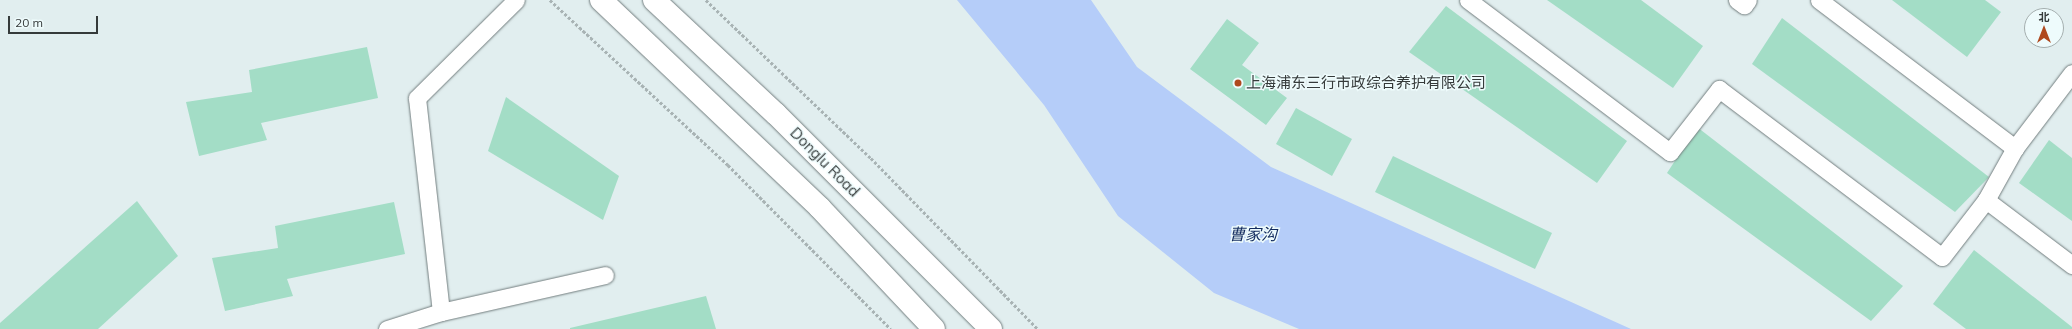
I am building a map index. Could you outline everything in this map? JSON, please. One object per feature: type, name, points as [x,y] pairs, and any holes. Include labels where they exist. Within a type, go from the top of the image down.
[{"type":"main road","points":[[601,0],[820,208],[934,329]]},
{"type":"main road","name":"Donglu Road","points":[[654,0],[776,114],[991,329]]},
{"type":"lane","points":[[441,312],[417,98],[516,0]]},
{"type":"lane","points":[[1468,0],[1670,152],[1719,89],[1942,257],[1986,200],[2015,148],[2072,73]]},
{"type":"lane","points":[[1737,0],[1744,5],[1748,0]]},
{"type":"lane","points":[[1819,0],[2015,148]]},
{"type":"lane","points":[[1986,200],[2072,265]]},
{"type":"lane","points":[[387,329],[441,312],[605,275]]},
{"type":"path","points":[[550,0],[728,165],[891,329]]},
{"type":"path","points":[[706,0],[871,158],[1038,329]]},
{"type":"water","name":"曹家沟","points":[[957,0],[1091,0],[1137,67],[1271,167],[1631,329],[1299,329],[1214,293],[1118,216],[1044,105]]},
{"type":"building","points":[[1547,0],[1641,0],[1703,46],[1673,88]]},
{"type":"building","points":[[1892,0],[1985,0],[2001,12],[1967,57]]},
{"type":"building","points":[[1446,6],[1627,141],[1597,183],[1409,52]]},
{"type":"building","points":[[1782,18],[1989,177],[1955,212],[1752,64]]},
{"type":"building","name":"上海浦东三行市政综合养护有限公司","points":[[1227,19],[1259,43],[1242,65],[1287,98],[1266,125],[1190,69]]},
{"type":"building","points":[[367,47],[378,98],[261,123],[267,140],[199,156],[186,102],[252,92],[249,70]]},
{"type":"building","points":[[506,97],[619,176],[603,220],[488,151]]},
{"type":"building","points":[[1296,108],[1352,139],[1332,176],[1276,144]]},
{"type":"building","points":[[1697,127],[1903,286],[1871,321],[1667,173]]},
{"type":"building","points":[[2049,140],[2072,158],[2072,221],[2019,183]]},
{"type":"building","points":[[1393,156],[1552,233],[1535,269],[1375,192]]},
{"type":"building","points":[[137,201],[178,256],[98,329],[0,329],[0,323]]},
{"type":"building","points":[[394,202],[405,254],[287,279],[293,296],[225,311],[212,258],[278,248],[275,226]]},
{"type":"building","points":[[1974,250],[2072,327],[2072,329],[1966,329],[1933,304]]},
{"type":"building","points":[[706,296],[716,329],[570,329],[570,328]]},
{"type":"place","name":"上海浦东三行市政综合养护有限公司","points":[[1238,83]]}]
